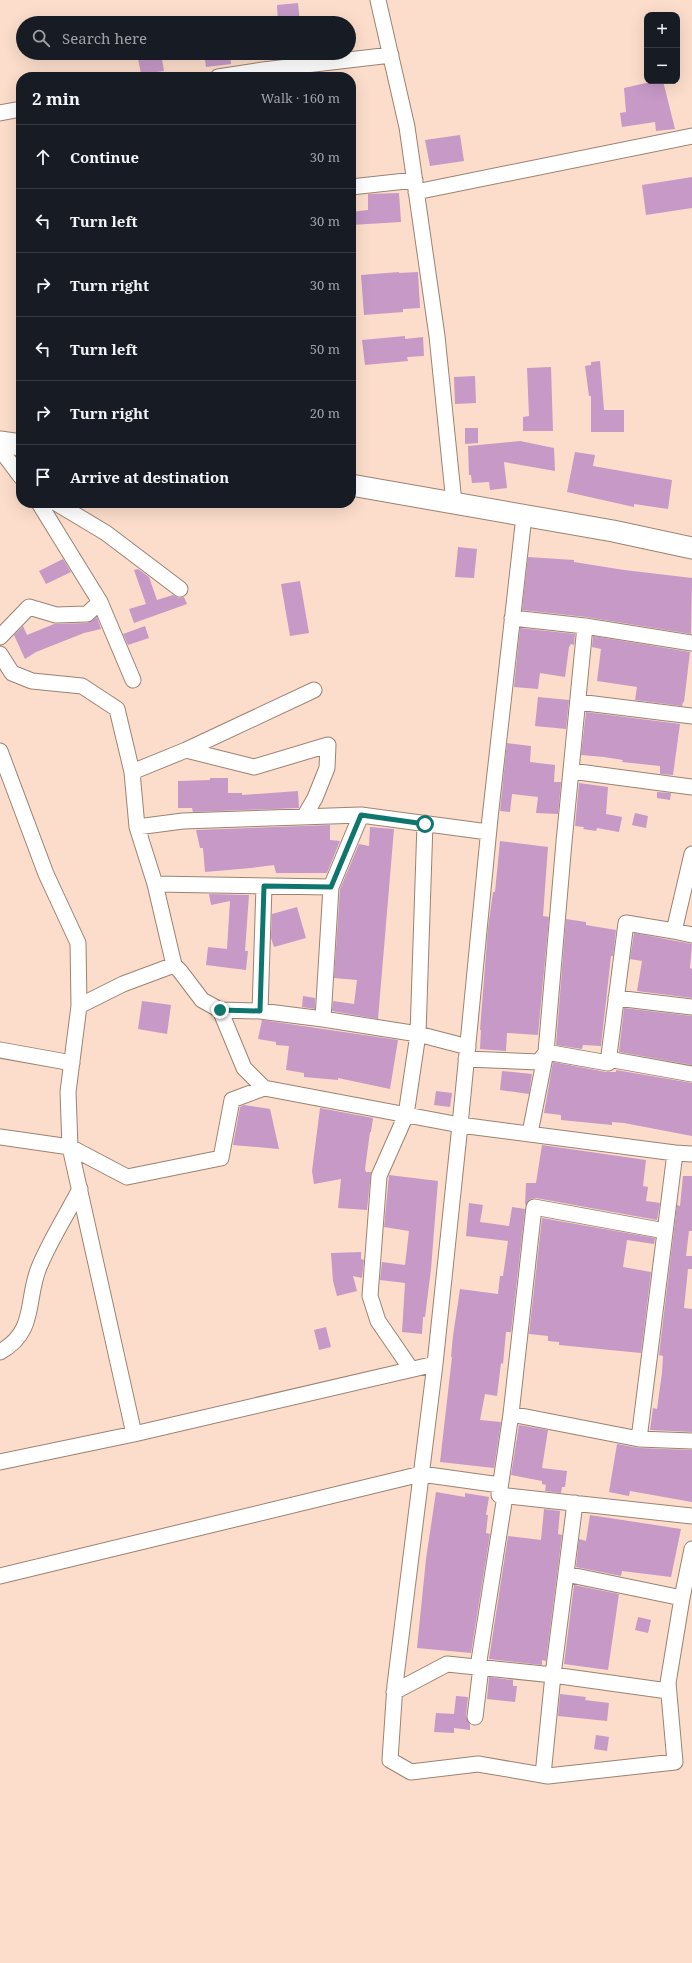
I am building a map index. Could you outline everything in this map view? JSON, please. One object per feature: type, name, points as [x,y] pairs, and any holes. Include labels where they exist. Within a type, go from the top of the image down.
[{"type":"main road","points":[[0,442],[16,444]]},
{"type":"main road","points":[[356,486],[692,548]]},
{"type":"street","points":[[378,0],[407,127],[437,336],[454,503]]},
{"type":"street","points":[[356,60],[390,55]]},
{"type":"street","points":[[271,72],[355,60]]},
{"type":"street","points":[[0,113],[16,110]]},
{"type":"street","points":[[356,187],[415,186],[692,136]]},
{"type":"street","points":[[0,449],[16,470]]},
{"type":"street","points":[[42,508],[100,602],[133,680]]},
{"type":"street","points":[[64,508],[106,533],[180,589]]},
{"type":"street","points":[[524,516],[488,832],[460,1125],[434,1364],[394,1692],[390,1760],[411,1772],[478,1764],[548,1776],[675,1762],[668,1683],[682,1598],[692,1549]]},
{"type":"street","points":[[0,637],[29,607],[56,615],[87,614],[100,602]]},
{"type":"street","points":[[512,618],[585,626],[692,642]]},
{"type":"street","points":[[530,1133],[546,1052],[585,626]]},
{"type":"street","points":[[0,654],[12,673],[32,681],[82,686],[117,709],[132,772],[137,827],[155,884],[174,966],[180,970],[202,1000],[220,1010],[260,1011],[418,1034],[467,1053],[539,1062],[546,1052]]},
{"type":"street","points":[[132,772],[186,750],[314,690]]},
{"type":"street","points":[[578,702],[692,716]]},
{"type":"street","points":[[186,750],[254,767],[328,745],[328,768],[316,798],[304,817]]},
{"type":"street","points":[[0,751],[46,874],[78,943],[79,1006],[68,1092],[70,1147],[134,1434]]},
{"type":"street","points":[[571,771],[692,787]]},
{"type":"street","points":[[137,827],[183,821],[361,815],[488,832]]},
{"type":"street","points":[[323,1019],[331,887],[361,815]]},
{"type":"street","points":[[411,1369],[378,1321],[370,1296],[379,1176],[406,1115],[418,1034],[425,824]]},
{"type":"street","points":[[674,931],[692,854]]},
{"type":"street","points":[[155,884],[331,887]]},
{"type":"street","points":[[260,1011],[264,886]]},
{"type":"street","points":[[608,1064],[626,923],[692,935]]},
{"type":"street","points":[[79,1006],[123,984],[174,966]]},
{"type":"street","points":[[616,998],[692,1007]]},
{"type":"street","points":[[220,1010],[244,1068],[264,1088]]},
{"type":"street","points":[[0,1050],[72,1063]]},
{"type":"street","points":[[546,1052],[608,1064]]},
{"type":"street","points":[[608,1064],[608,1059],[692,1074]]},
{"type":"street","points":[[0,1137],[70,1147],[127,1177],[221,1158],[232,1100],[264,1088],[460,1125],[692,1154]]},
{"type":"street","points":[[639,1439],[675,1153]]},
{"type":"street","points":[[0,1352],[13,1345],[26,1326],[39,1266],[80,1189]]},
{"type":"street","points":[[475,1717],[481,1667],[478,1667],[503,1490],[534,1207],[665,1231]]},
{"type":"street","points":[[0,1462],[134,1434],[434,1364]]},
{"type":"street","points":[[511,1414],[639,1439],[692,1441]]},
{"type":"street","points":[[0,1576],[421,1474],[575,1503],[692,1516]]},
{"type":"street","points":[[543,1775],[553,1675],[575,1503]]},
{"type":"street","points":[[566,1574],[682,1598]]},
{"type":"street","points":[[394,1692],[447,1664],[553,1675],[668,1691]]},
{"type":"building","points":[[298,3],[299,16],[278,16],[277,5]]},
{"type":"building","points":[[138,60],[162,60],[164,71],[141,72]]},
{"type":"building","points":[[205,60],[231,60],[231,64],[206,67]]},
{"type":"building","points":[[644,83],[664,84],[675,129],[656,131],[655,122],[622,127],[620,113],[626,112],[624,88]]},
{"type":"building","points":[[460,135],[464,161],[430,166],[425,140]]},
{"type":"building","points":[[692,177],[692,208],[646,215],[642,185]]},
{"type":"building","points":[[399,193],[401,222],[356,225],[356,211],[368,210],[368,194]]},
{"type":"building","points":[[418,272],[420,308],[403,309],[403,312],[364,315],[361,275]]},
{"type":"building","points":[[405,336],[405,339],[423,337],[424,356],[407,357],[408,361],[365,365],[362,340]]},
{"type":"building","points":[[600,361],[604,410],[624,410],[624,432],[591,432],[591,396],[589,396],[585,366],[591,365],[591,362]]},
{"type":"building","points":[[551,367],[553,431],[523,431],[523,417],[529,416],[527,368]]},
{"type":"building","points":[[475,376],[476,403],[455,404],[454,377]]},
{"type":"building","points":[[465,428],[478,428],[478,443],[465,444]]},
{"type":"building","points":[[520,441],[554,448],[555,471],[504,462],[507,488],[490,490],[489,482],[472,483],[471,475],[469,475],[468,446]]},
{"type":"building","points":[[575,452],[595,455],[593,466],[672,480],[668,509],[634,504],[634,507],[567,492]]},
{"type":"building","points":[[458,547],[477,549],[474,578],[455,577]]},
{"type":"building","points":[[528,557],[574,560],[574,562],[624,570],[692,578],[691,634],[586,617],[522,610]]},
{"type":"building","points":[[63,559],[71,572],[46,584],[39,571]]},
{"type":"building","points":[[138,569],[149,577],[157,600],[173,595],[179,598],[184,597],[187,604],[134,623],[129,609],[146,604],[134,570]]},
{"type":"building","points":[[300,581],[309,633],[290,636],[281,584]]},
{"type":"building","points":[[97,617],[101,629],[84,633],[36,652],[25,659],[14,635],[23,626],[27,635],[54,624],[87,623]]},
{"type":"building","points":[[145,626],[149,638],[128,645],[123,634]]},
{"type":"building","points":[[520,628],[575,634],[574,645],[571,644],[569,647],[565,677],[540,673],[538,689],[514,687]]},
{"type":"building","points":[[593,636],[690,652],[684,702],[682,706],[635,700],[637,687],[597,681],[601,649],[592,647]]},
{"type":"building","points":[[538,697],[569,700],[566,729],[535,726]]},
{"type":"building","points":[[586,712],[680,724],[673,775],[660,774],[660,766],[622,762],[623,760],[581,755]]},
{"type":"building","points":[[507,743],[531,746],[530,762],[555,765],[554,782],[561,782],[558,814],[536,813],[538,797],[512,794],[510,812],[500,811]]},
{"type":"building","points":[[210,778],[228,778],[228,793],[242,793],[242,795],[298,791],[299,808],[193,812],[192,808],[178,808],[178,781],[210,780]]},
{"type":"building","points":[[579,783],[608,787],[606,814],[622,817],[619,832],[597,828],[596,831],[575,826]]},
{"type":"building","points":[[657,792],[671,793],[670,800],[657,798]]},
{"type":"building","points":[[635,813],[648,816],[646,828],[632,825]]},
{"type":"building","points":[[330,825],[330,840],[340,841],[327,873],[276,873],[274,865],[205,872],[203,848],[200,848],[196,830]]},
{"type":"building","points":[[370,827],[394,829],[378,1019],[332,1011],[333,1001],[354,1004],[357,980],[334,978],[340,889],[359,844],[369,846]]},
{"type":"building","points":[[500,841],[548,847],[543,916],[549,917],[538,1035],[507,1033],[506,1051],[480,1049],[480,1030],[488,928],[493,892],[495,892]]},
{"type":"building","points":[[209,894],[249,895],[245,951],[248,951],[246,970],[206,965],[208,947],[227,949],[230,901],[211,905]]},
{"type":"building","points":[[297,907],[306,938],[274,947],[271,938],[272,914]]},
{"type":"building","points":[[566,919],[586,922],[586,925],[616,930],[613,956],[611,956],[601,1046],[583,1045],[582,1049],[556,1045]]},
{"type":"building","points":[[634,933],[692,944],[690,968],[692,969],[692,998],[637,991],[642,961],[630,959]]},
{"type":"building","points":[[303,996],[315,998],[315,1009],[302,1007]]},
{"type":"building","points":[[142,1001],[171,1005],[167,1034],[138,1029]]},
{"type":"building","points":[[624,1008],[692,1016],[692,1065],[619,1052]]},
{"type":"building","points":[[262,1020],[398,1040],[390,1089],[338,1078],[338,1080],[304,1077],[304,1073],[286,1070],[289,1046],[276,1045],[276,1042],[258,1039]]},
{"type":"building","points":[[553,1062],[606,1072],[616,1072],[616,1070],[692,1083],[692,1136],[624,1123],[612,1122],[612,1125],[561,1120],[561,1115],[544,1113]]},
{"type":"building","points":[[502,1071],[532,1074],[529,1094],[500,1090]]},
{"type":"building","points":[[436,1091],[452,1093],[450,1107],[434,1105]]},
{"type":"building","points":[[244,1105],[270,1109],[279,1149],[233,1145],[240,1107]]},
{"type":"building","points":[[320,1108],[373,1118],[365,1169],[366,1172],[371,1172],[367,1210],[338,1208],[341,1179],[314,1184],[312,1171]]},
{"type":"building","points":[[542,1145],[646,1160],[643,1186],[648,1187],[646,1201],[660,1203],[657,1220],[536,1198],[530,1199],[525,1205],[526,1183],[536,1183]]},
{"type":"building","points":[[389,1175],[438,1181],[431,1269],[425,1317],[423,1317],[422,1334],[402,1332],[405,1283],[380,1280],[382,1262],[405,1265],[409,1231],[384,1227]]},
{"type":"building","points":[[683,1176],[692,1176],[692,1231],[689,1231],[686,1256],[692,1256],[692,1269],[688,1269],[684,1308],[692,1309],[692,1432],[650,1430],[653,1408],[657,1409],[662,1373],[663,1356],[659,1355],[677,1205],[680,1206]]},
{"type":"building","points":[[469,1203],[483,1205],[480,1222],[509,1226],[512,1207],[525,1209],[511,1332],[506,1332],[503,1364],[501,1363],[497,1396],[485,1394],[480,1420],[501,1422],[494,1468],[440,1462],[453,1336],[460,1289],[498,1294],[500,1276],[503,1276],[508,1241],[466,1236]]},
{"type":"building","points":[[542,1218],[655,1238],[654,1244],[627,1240],[623,1267],[651,1272],[641,1353],[559,1345],[559,1342],[548,1341],[548,1336],[529,1334]]},
{"type":"building","points":[[361,1252],[361,1259],[364,1260],[362,1278],[353,1276],[357,1291],[337,1296],[333,1281],[331,1253]]},
{"type":"building","points":[[326,1327],[331,1347],[319,1350],[314,1330]]},
{"type":"building","points":[[519,1425],[548,1430],[542,1468],[567,1471],[565,1487],[562,1487],[561,1493],[545,1491],[546,1485],[542,1484],[542,1481],[511,1475]]},
{"type":"building","points":[[617,1444],[639,1448],[692,1450],[692,1502],[630,1491],[629,1496],[609,1492]]},
{"type":"building","points":[[436,1492],[465,1497],[465,1493],[489,1497],[486,1515],[488,1515],[486,1533],[490,1534],[471,1653],[417,1648],[426,1559]]},
{"type":"building","points":[[544,1509],[560,1511],[558,1534],[562,1535],[546,1661],[542,1660],[542,1665],[489,1659],[508,1536],[541,1540]]},
{"type":"building","points":[[590,1515],[681,1529],[671,1577],[622,1571],[621,1576],[576,1567],[579,1539],[586,1541]]},
{"type":"building","points":[[574,1585],[619,1594],[608,1670],[564,1664]]},
{"type":"building","points":[[638,1617],[651,1620],[648,1633],[635,1630]]},
{"type":"building","points":[[489,1677],[513,1680],[513,1686],[517,1686],[515,1702],[487,1699]]},
{"type":"building","points":[[560,1694],[586,1697],[585,1700],[609,1703],[607,1721],[558,1716]]},
{"type":"building","points":[[456,1696],[468,1697],[466,1716],[470,1724],[470,1730],[454,1728],[454,1733],[434,1732],[436,1713],[454,1714]]},
{"type":"building","points":[[596,1735],[609,1737],[607,1751],[594,1749]]},
{"type":"route","points":[[220,1010],[260,1011],[264,886],[331,887],[361,815],[425,824]]}]
